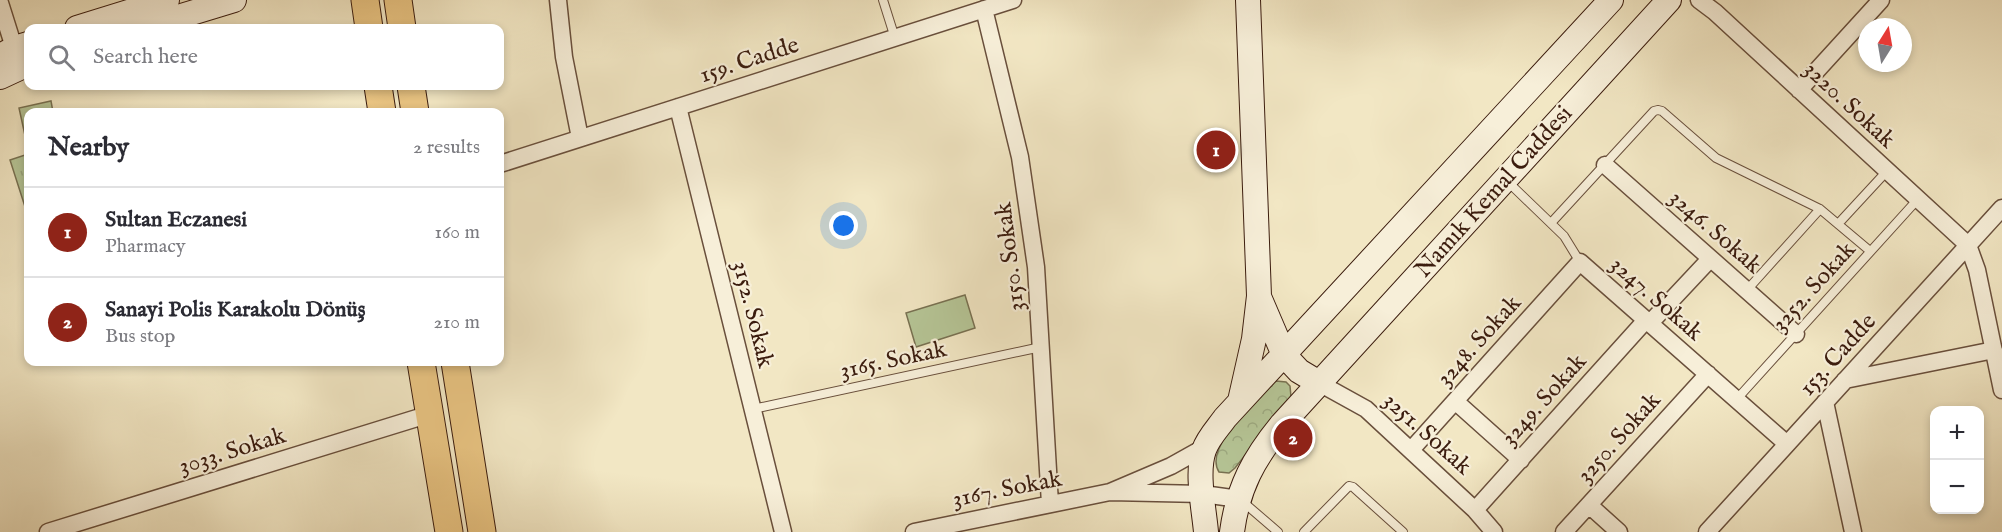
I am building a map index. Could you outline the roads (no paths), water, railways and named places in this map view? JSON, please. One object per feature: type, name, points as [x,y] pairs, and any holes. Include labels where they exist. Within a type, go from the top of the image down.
[{"type":"main road","points":[[365,0],[368,24]]},
{"type":"main road","points":[[398,0],[401,24]]},
{"type":"main road","points":[[379,90],[381,108]]},
{"type":"main road","points":[[412,90],[415,108]]},
{"type":"main road","points":[[422,366],[449,532]]},
{"type":"main road","points":[[456,366],[482,532]]},
{"type":"street","points":[[90,24],[167,0]]},
{"type":"street","points":[[155,24],[234,0]]},
{"type":"street","points":[[558,0],[564,57],[580,138]]},
{"type":"street","name":"159. Cadde","points":[[504,163],[1013,0]]},
{"type":"street","points":[[1239,402],[1254,339],[1259,296],[1248,0]]},
{"type":"street","name":"Namık Kemal Caddesi","points":[[1205,447],[1239,402],[1611,0]]},
{"type":"street","name":"Namık Kemal Caddesi","points":[[1232,532],[1239,499],[1255,459],[1282,424],[1669,0]]},
{"type":"street","name":"3220. Sokak","points":[[1699,0],[1715,12],[1968,245]]},
{"type":"street","points":[[1799,90],[1881,0]]},
{"type":"street","points":[[0,3],[15,59]]},
{"type":"street","name":"3150. Sokak","points":[[984,9],[1020,157],[1036,267],[1050,504]]},
{"type":"street","name":"3152. Sokak","points":[[678,107],[783,532]]},
{"type":"street","name":"3246. Sokak","points":[[1605,165],[1796,334]]},
{"type":"street","name":"153. Cadde","points":[[1707,532],[2002,208]]},
{"type":"street","points":[[1968,245],[1977,270],[2002,390]]},
{"type":"street","name":"3249. Sokak","points":[[1475,510],[1648,322],[1710,259]]},
{"type":"street","name":"3247. Sokak","points":[[1580,262],[1787,444]]},
{"type":"street","name":"3248. Sokak","points":[[1411,450],[1580,262]]},
{"type":"street","points":[[1259,296],[1284,355],[1299,371],[1319,383]]},
{"type":"street","points":[[1845,380],[1994,350]]},
{"type":"street","name":"3250. Sokak","points":[[1564,532],[1708,374]]},
{"type":"street","name":"3251. Sokak","points":[[1319,383],[1366,408],[1475,510],[1494,532]]},
{"type":"street","points":[[1455,401],[1521,460]]},
{"type":"street","points":[[1825,402],[1853,532]]},
{"type":"street","name":"3033. Sokak","points":[[48,532],[430,414]]},
{"type":"street","points":[[1205,447],[1201,465],[1206,532]]},
{"type":"street","name":"3167. Sokak","points":[[922,531],[1110,492],[1171,466],[1205,447]]},
{"type":"street","name":"3167. Sokak","points":[[1110,492],[1203,494],[1239,499]]},
{"type":"street","points":[[1589,505],[1619,532]]},
{"type":"lane","points":[[883,0],[895,38]]},
{"type":"lane","points":[[1551,223],[1654,111],[1658,110],[1721,161],[1820,209],[1870,251]]},
{"type":"lane","points":[[1838,224],[1887,171]]},
{"type":"lane","name":"3247. Sokak","points":[[1504,179],[1569,242],[1580,262]]},
{"type":"lane","name":"3252. Sokak","points":[[1736,400],[1918,199]]},
{"type":"lane","points":[[1747,291],[1820,209]]},
{"type":"lane","name":"3165. Sokak","points":[[753,409],[1042,347]]},
{"type":"lane","points":[[1304,532],[1349,486],[1353,487],[1403,532]]},
{"type":"lane","points":[[1239,499],[1278,532]]},
{"type":"place","name":"Sultan Eczanesi","points":[[1216,150]]},
{"type":"place","name":"Sanayi Polis Karakolu Dönüş","points":[[1293,438]]}]
